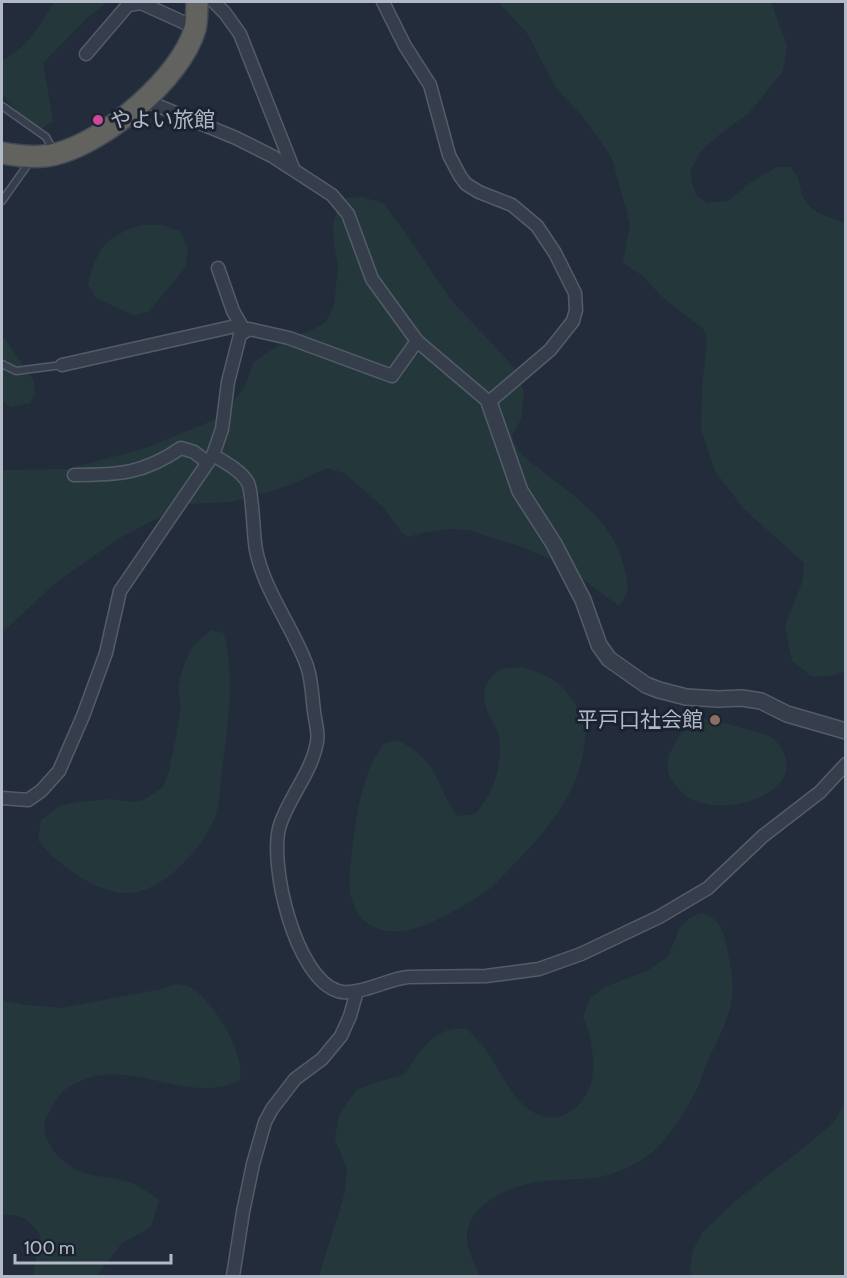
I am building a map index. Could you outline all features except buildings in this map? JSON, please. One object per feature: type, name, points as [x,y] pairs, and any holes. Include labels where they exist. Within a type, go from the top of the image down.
[{"type":"highway","points":[[2,153],[45,155],[83,143],[127,116],[161,83],[188,46],[196,28],[197,2]]},
{"type":"street","points":[[214,2],[240,34],[293,168]]},
{"type":"street","points":[[383,2],[405,46],[430,86],[449,155],[460,176],[466,184],[479,192],[512,205],[537,226],[555,253],[575,293],[576,310],[573,321],[550,350],[489,402]]},
{"type":"street","points":[[86,54],[128,5],[141,3],[196,28]]},
{"type":"street","points":[[144,100],[236,138],[293,168],[332,195],[348,214],[372,279],[417,341],[489,402],[519,491],[554,544],[583,600],[599,645],[609,658],[646,685],[659,690],[686,697],[742,698],[761,701],[787,714],[846,731]]},
{"type":"street","points":[[2,798],[28,800],[41,791],[59,771],[83,716],[106,653],[120,591],[210,458],[222,429],[232,369],[243,328],[218,268]]},
{"type":"street","points":[[62,365],[243,328],[289,338],[392,376],[417,341]]},
{"type":"street","points":[[74,475],[115,475],[139,470],[164,459],[181,448],[210,458],[240,474],[249,484],[256,552],[308,668],[318,740],[280,825],[275,850],[283,897],[297,943],[320,979],[335,991],[357,991],[396,978],[486,976],[539,969],[581,954],[650,922],[708,888],[763,836],[820,792],[846,764]]},
{"type":"street","points":[[233,1276],[243,1212],[265,1122],[295,1078],[322,1059],[341,1036],[357,991]]},
{"type":"lane","points":[[2,106],[46,137],[45,155],[2,201]]},
{"type":"lane","points":[[2,364],[16,371],[62,365]]},
{"type":"green space","points":[[54,2],[108,2],[88,17],[43,63],[53,121],[36,132],[2,95],[2,60],[11,56],[26,43]]},
{"type":"green space","points":[[498,2],[771,2],[787,46],[783,71],[749,113],[701,151],[691,169],[691,181],[696,195],[707,203],[728,201],[751,182],[777,167],[790,167],[798,177],[802,194],[809,206],[845,223],[845,672],[829,676],[811,676],[792,661],[785,626],[803,580],[804,563],[743,508],[715,471],[701,429],[702,387],[707,342],[704,330],[661,296],[643,276],[623,263],[630,224],[612,158],[584,118],[556,88],[527,33]]},
{"type":"green space","points":[[362,197],[383,203],[451,300],[513,366],[524,391],[521,419],[512,436],[515,443],[525,458],[582,503],[604,525],[619,551],[627,583],[627,592],[619,606],[581,578],[550,559],[525,548],[468,530],[450,529],[408,537],[401,532],[383,507],[344,473],[327,468],[273,491],[231,502],[186,504],[154,520],[116,540],[53,585],[2,633],[2,470],[68,469],[146,448],[221,417],[245,387],[253,363],[290,337],[312,330],[326,322],[334,306],[338,266],[333,224],[339,206],[346,198]]},
{"type":"green space","points":[[142,225],[163,225],[181,232],[188,250],[185,268],[148,312],[133,315],[96,298],[88,284],[95,261],[105,245],[120,234]]},
{"type":"green space","points":[[2,335],[34,381],[35,393],[30,403],[11,407],[2,401]]},
{"type":"green space","points":[[211,630],[224,633],[230,684],[220,795],[214,820],[200,844],[179,868],[153,886],[126,893],[102,888],[65,867],[45,849],[38,840],[41,820],[59,806],[112,799],[132,802],[144,800],[163,787],[176,737],[181,707],[178,687],[184,665],[192,647]]},
{"type":"green space","points":[[523,667],[541,673],[560,685],[571,698],[585,722],[583,754],[571,790],[562,806],[527,850],[495,884],[474,900],[437,920],[413,929],[389,931],[368,923],[354,907],[349,884],[350,871],[361,796],[369,769],[383,744],[398,740],[413,749],[430,766],[458,816],[475,814],[482,806],[496,778],[500,757],[499,736],[485,704],[485,688],[490,678],[500,670]]},
{"type":"green space","points":[[692,718],[726,724],[772,738],[780,746],[785,756],[786,771],[779,784],[748,802],[710,805],[693,800],[673,781],[668,767],[668,759],[674,745]]},
{"type":"green space","points":[[701,913],[715,920],[723,932],[732,979],[731,1004],[697,1089],[676,1124],[656,1149],[638,1162],[612,1174],[531,1183],[509,1190],[488,1201],[473,1217],[468,1227],[467,1243],[480,1276],[319,1276],[345,1192],[347,1169],[335,1139],[339,1115],[356,1090],[404,1075],[423,1049],[436,1036],[445,1031],[467,1029],[483,1046],[511,1091],[525,1106],[544,1117],[564,1115],[574,1110],[587,1093],[593,1071],[592,1050],[583,1017],[590,998],[604,987],[647,971],[668,957],[680,927],[691,917]]},
{"type":"green space","points":[[176,984],[188,986],[199,993],[218,1015],[238,1057],[239,1081],[220,1087],[200,1088],[141,1077],[102,1075],[70,1085],[64,1090],[45,1120],[46,1138],[56,1154],[68,1165],[84,1173],[132,1183],[159,1200],[151,1227],[121,1244],[97,1276],[33,1276],[40,1235],[24,1219],[15,1215],[2,1215],[2,1000],[61,1008],[162,989]]},
{"type":"green space","points":[[845,1103],[845,1276],[692,1276],[690,1266],[693,1250],[702,1233],[734,1202],[834,1122]]},
{"type":"place","name":"やよい旅館","points":[[98,120]]},
{"type":"place","name":"平戸口社会館","points":[[715,720]]}]
